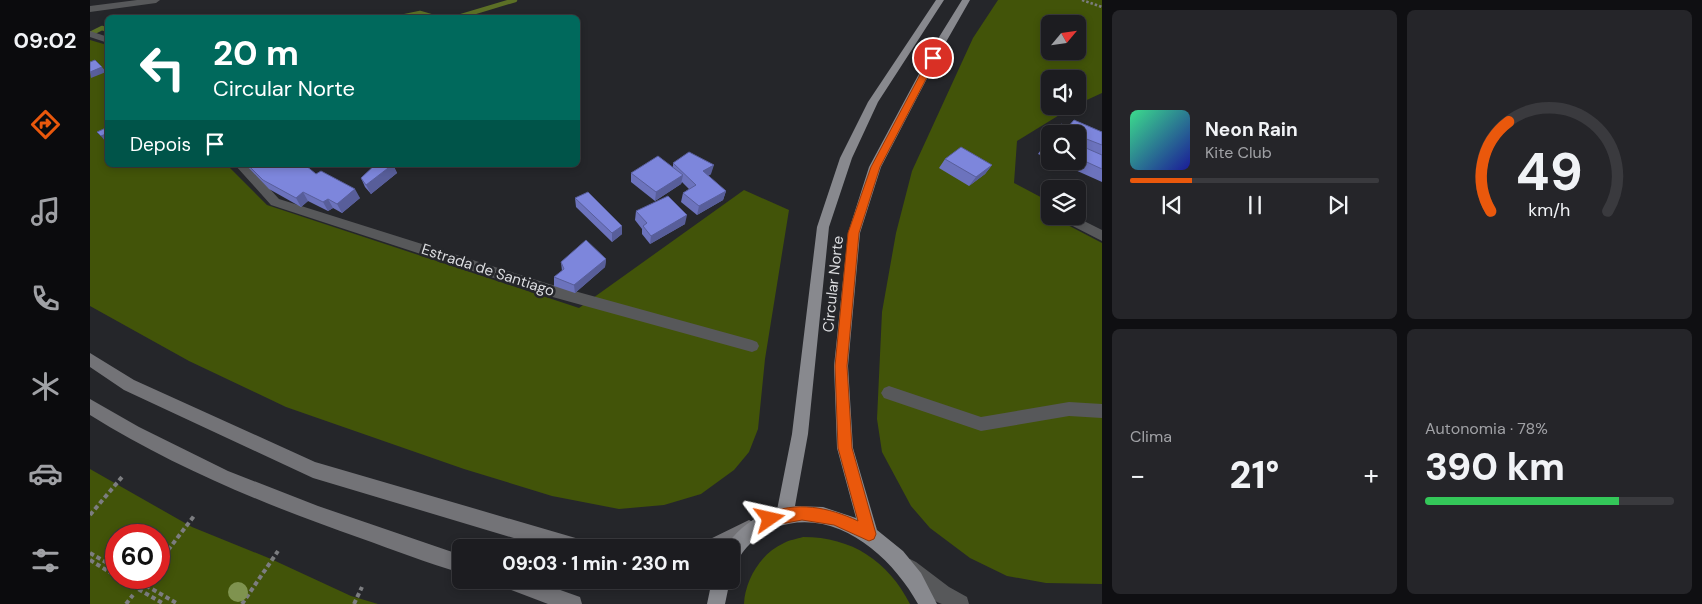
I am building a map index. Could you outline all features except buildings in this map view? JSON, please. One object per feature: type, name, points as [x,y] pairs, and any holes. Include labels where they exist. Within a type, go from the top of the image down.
[{"type":"main road","name":"Circular Norte","points":[[777,518],[800,434],[823,227],[846,158],[873,102],[940,0]]},
{"type":"main road","name":"Circular Norte","points":[[869,534],[845,448],[841,366],[854,233],[875,167],[941,42],[967,1]]},
{"type":"main road","points":[[90,359],[129,385],[313,470],[548,539]]},
{"type":"main road","points":[[90,406],[113,422],[227,480],[452,561]]},
{"type":"main road","points":[[730,539],[777,518],[802,513],[836,518],[869,534],[900,560],[922,590],[928,604]]},
{"type":"main road","points":[[740,543],[744,537],[777,518]]},
{"type":"main road","points":[[532,589],[573,604]]},
{"type":"main road","points":[[716,604],[719,589]]},
{"type":"street","points":[[90,9],[156,0]]},
{"type":"street","points":[[90,34],[105,39]]},
{"type":"street","name":"Estrada de Santiago","points":[[243,167],[275,202],[549,290],[752,346]]},
{"type":"street","points":[[1081,225],[1102,236]]},
{"type":"street","points":[[888,393],[982,424],[1069,409],[1102,411]]},
{"type":"street","points":[[900,560],[942,594],[960,604]]},
{"type":"path","points":[[1082,0],[1102,7]]},
{"type":"path","points":[[90,515],[122,477]]},
{"type":"path","points":[[170,548],[194,516]]},
{"type":"path","points":[[242,604],[278,551]]},
{"type":"path","points":[[90,553],[105,562]]},
{"type":"path","points":[[90,560],[105,569]]},
{"type":"path","points":[[354,604],[362,587]]},
{"type":"path","points":[[138,589],[164,604]]},
{"type":"path","points":[[151,589],[178,604]]},
{"type":"path","points":[[126,604],[133,595]]},
{"type":"green space","points":[[998,0],[1102,0],[1102,93],[1086,100],[1086,70],[1041,70],[1041,115],[1059,115],[1017,141],[1014,183],[1041,197],[1041,225],[1068,225],[1102,243],[1102,584],[1046,583],[1007,576],[970,558],[930,528],[911,506],[882,452],[877,419],[882,312],[896,233],[912,171],[973,38]]},
{"type":"green space","points":[[90,40],[105,44],[105,167],[229,167],[267,205],[579,308],[744,190],[789,210],[765,359],[758,429],[749,452],[734,470],[701,494],[664,505],[619,509],[552,496],[464,469],[286,407],[189,361],[90,306]]},
{"type":"green space","points":[[90,469],[192,527],[271,559],[351,596],[378,604],[90,604]]},
{"type":"green space","points":[[803,537],[837,541],[867,554],[891,575],[910,604],[744,604],[747,586],[761,560],[768,553],[788,541]]},
{"type":"waterway","points":[[465,15],[515,0]]},
{"type":"waterway","points":[[410,15],[420,13],[427,15]]},
{"type":"waterway","points":[[90,34],[102,28],[105,29]]},
{"type":"route","points":[[770,519],[802,513],[836,518],[869,534],[845,448],[841,366],[854,233],[875,167],[933,58]]}]
